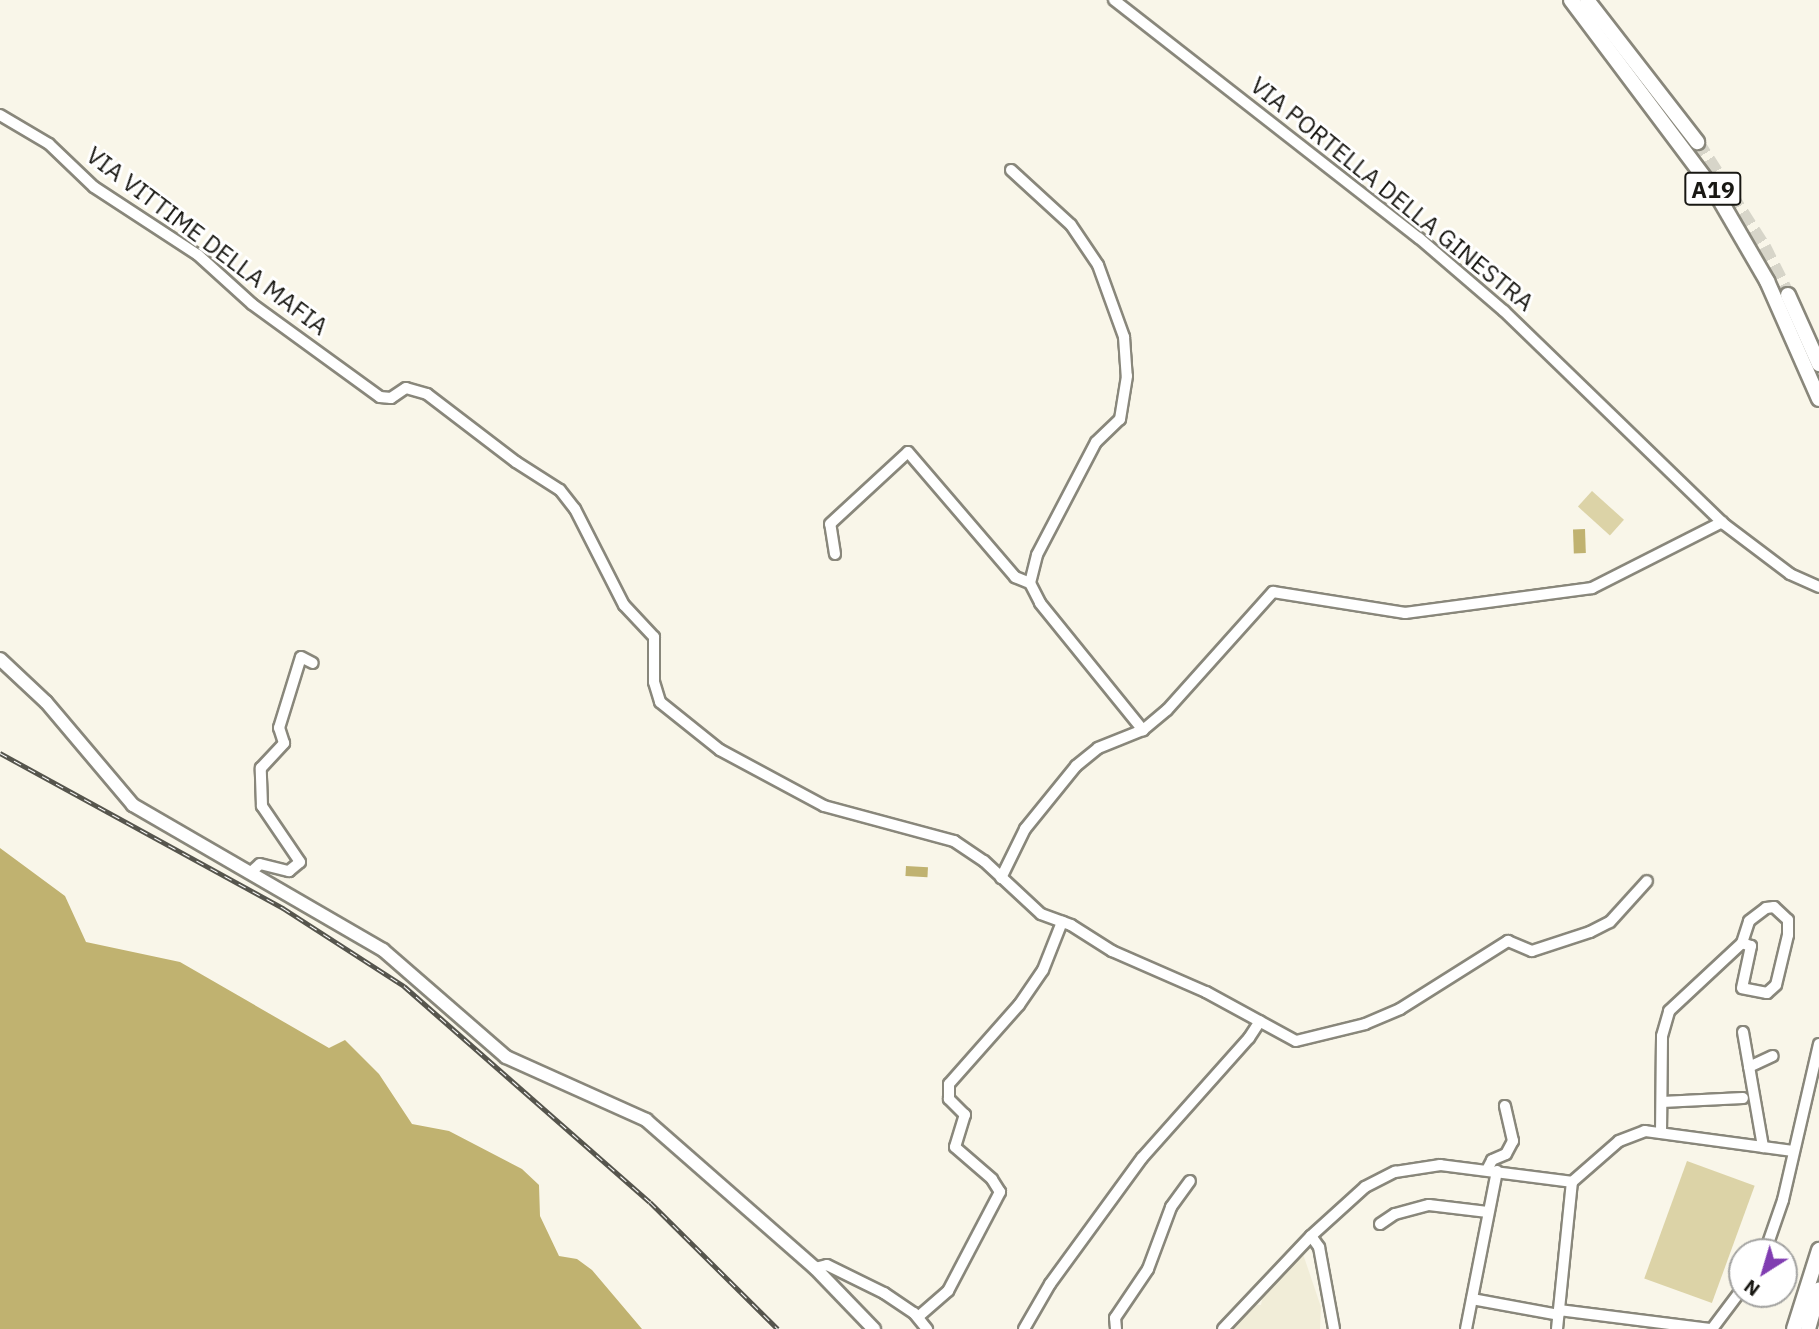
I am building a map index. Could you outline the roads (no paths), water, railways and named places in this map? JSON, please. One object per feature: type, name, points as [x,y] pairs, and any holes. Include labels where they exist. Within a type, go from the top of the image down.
[{"type":"highway","name":"A19","points":[[1571,0],[1716,193],[1767,281],[1819,398]]},
{"type":"highway","name":"A19","points":[[1587,0],[1697,142]]},
{"type":"highway","points":[[1788,295],[1819,364]]},
{"type":"highway","points":[[1794,1329],[1819,1250]]},
{"type":"highway","points":[[1808,1329],[1819,1290]]},
{"type":"main road","points":[[0,659],[46,702],[119,793],[383,950],[494,1049],[629,1110],[696,1162],[816,1268],[874,1329]]},
{"type":"street","name":"VIA PORTELLA DELLA GINESTRA","points":[[1114,0],[1419,238],[1504,311],[1722,522],[1790,573],[1819,587]]},
{"type":"street","name":"VIA VITTIME DELLA MAFIA","points":[[0,115],[49,144],[94,187],[198,255],[251,304],[380,397],[391,398],[406,388],[427,394],[516,462],[560,489],[575,509],[624,606],[653,637],[654,682],[660,702],[681,722],[797,794],[852,814],[954,841],[1001,878]]},
{"type":"street","points":[[1011,170],[1071,225],[1098,265],[1124,337],[1127,376],[1120,419],[1096,442],[1037,555],[1030,583],[1040,603],[1143,730]]},
{"type":"street","points":[[835,554],[830,524],[908,452],[1015,577],[1030,583]]},
{"type":"street","points":[[1647,881],[1611,922],[1590,933],[1532,951],[1508,941],[1426,994],[1365,1024],[1296,1041],[1260,1020],[1041,914],[1001,878],[1026,829],[1076,766],[1098,748],[1143,730],[1167,710],[1273,593],[1359,602],[1405,613],[1592,588],[1722,522]]},
{"type":"street","points":[[250,873],[260,864],[289,872],[300,863],[262,806],[261,768],[285,743],[279,728],[301,657],[313,663]]},
{"type":"street","points":[[1661,1133],[1662,1036],[1668,1011],[1742,943],[1749,921],[1766,908],[1774,907],[1788,920],[1788,935],[1776,985],[1767,993],[1742,988],[1751,946],[1742,943]]},
{"type":"street","points":[[918,1317],[948,1291],[1000,1192],[992,1180],[955,1147],[965,1115],[949,1099],[949,1084],[1019,1005],[1042,970],[1062,922]]},
{"type":"street","points":[[1024,1329],[1050,1284],[1142,1158],[1249,1038],[1260,1020]]},
{"type":"street","points":[[1743,1032],[1763,1147]]},
{"type":"street","points":[[1770,1238],[1783,1200],[1792,1151],[1819,1044]]},
{"type":"street","points":[[1749,1067],[1773,1056]]},
{"type":"street","points":[[1662,1102],[1743,1098]]},
{"type":"street","points":[[1466,1329],[1488,1212],[1492,1160],[1506,1154],[1513,1141],[1505,1106]]},
{"type":"street","points":[[1557,1329],[1572,1182],[1619,1141],[1645,1131],[1792,1151]]},
{"type":"street","points":[[1223,1329],[1311,1236],[1365,1187],[1395,1172],[1440,1166],[1572,1182]]},
{"type":"street","points":[[1116,1329],[1115,1318],[1148,1269],[1171,1207],[1190,1181]]},
{"type":"street","points":[[1380,1224],[1395,1214],[1429,1205],[1488,1212]]},
{"type":"street","points":[[1311,1236],[1319,1247],[1334,1329]]},
{"type":"street","points":[[816,1268],[820,1264],[838,1269],[918,1317],[927,1329]]},
{"type":"street","points":[[1472,1299],[1711,1329],[1728,1307]]},
{"type":"tunnel","points":[[1697,142],[1764,247],[1788,295]]},
{"type":"railway","points":[[0,753],[283,908],[404,986],[650,1202],[778,1329]]}]
